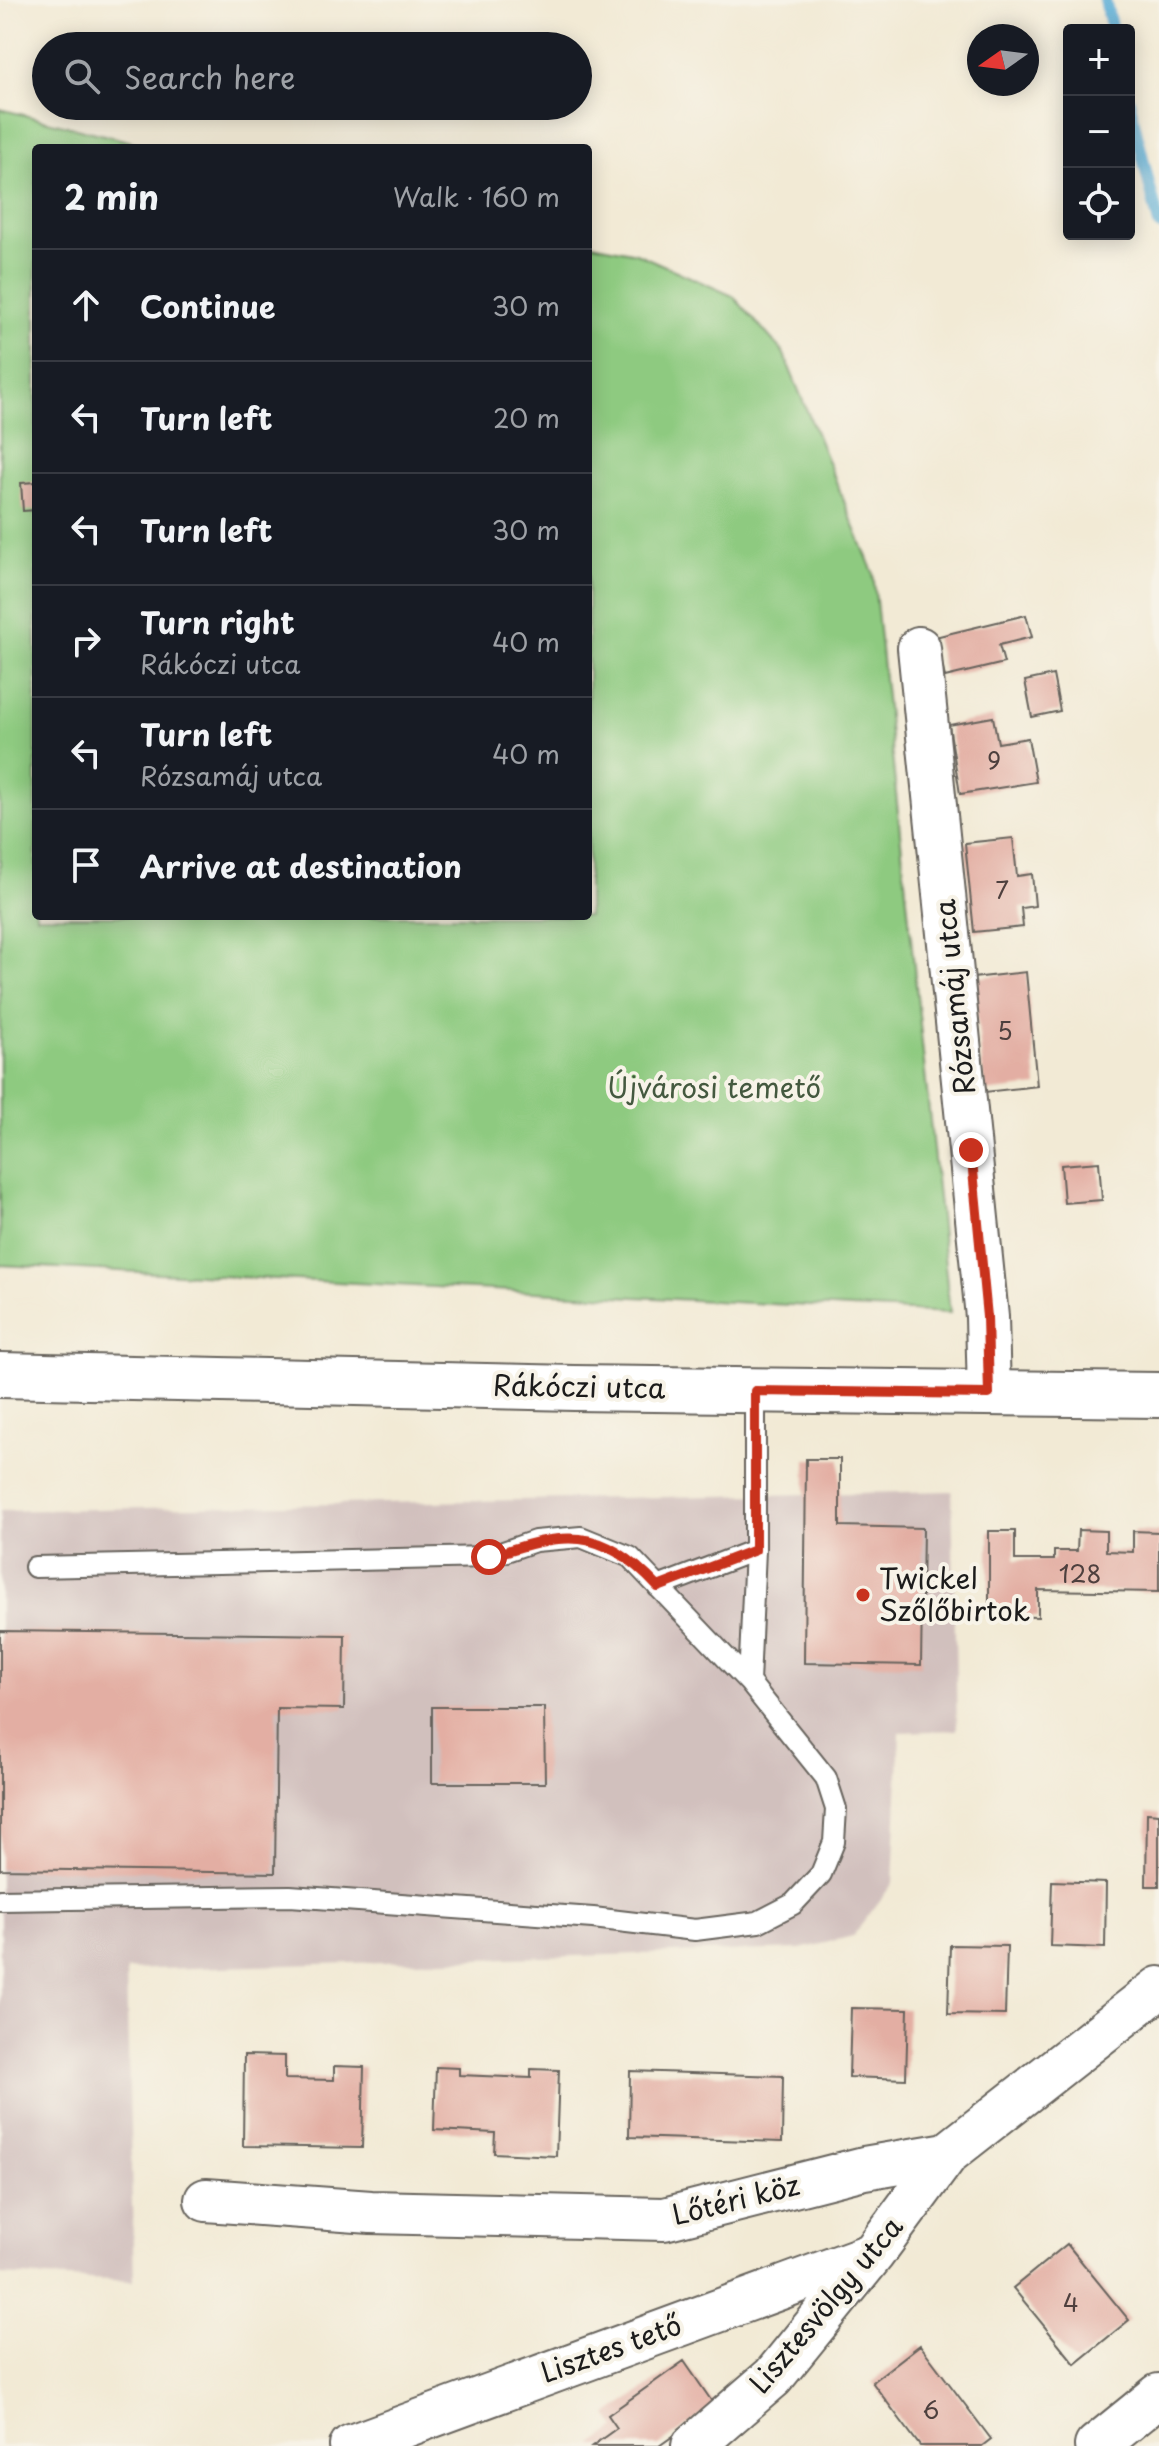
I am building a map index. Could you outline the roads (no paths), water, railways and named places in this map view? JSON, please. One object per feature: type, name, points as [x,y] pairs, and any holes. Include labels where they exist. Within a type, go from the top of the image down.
[{"type":"street","name":"Rózsamáj utca","points":[[919,648],[986,1302],[989,1394]]},
{"type":"street","name":"Rákóczi utca","points":[[0,1375],[755,1391],[1159,1395]]},
{"type":"street","name":"Lőtéri köz","points":[[206,2200],[371,2212],[664,2219],[864,2168],[947,2154],[1159,1988]]},
{"type":"street","name":"Lisztesvölgy utca","points":[[693,2446],[773,2377],[873,2254],[947,2154]]},
{"type":"street","name":"Lisztes tető","points":[[351,2446],[873,2254]]},
{"type":"street","points":[[1096,2446],[1159,2395]]},
{"type":"lane","points":[[749,1682],[755,1550],[755,1391]]},
{"type":"lane","points":[[0,1900],[290,1896],[593,1918],[695,1930],[758,1922],[793,1904],[821,1874],[834,1842],[836,1809],[826,1778],[749,1682],[630,1557],[581,1537],[535,1541],[489,1557],[35,1567]]},
{"type":"lane","points":[[658,1587],[755,1550]]},
{"type":"waterway","points":[[1105,0],[1111,24]]},
{"type":"waterway","points":[[1135,126],[1159,225]]},
{"type":"place","name":"Twickel Szőlőbirtok","points":[[863,1595]]},
{"type":"park label","name":"Újvárosi temető","points":[[714,1088]]}]
